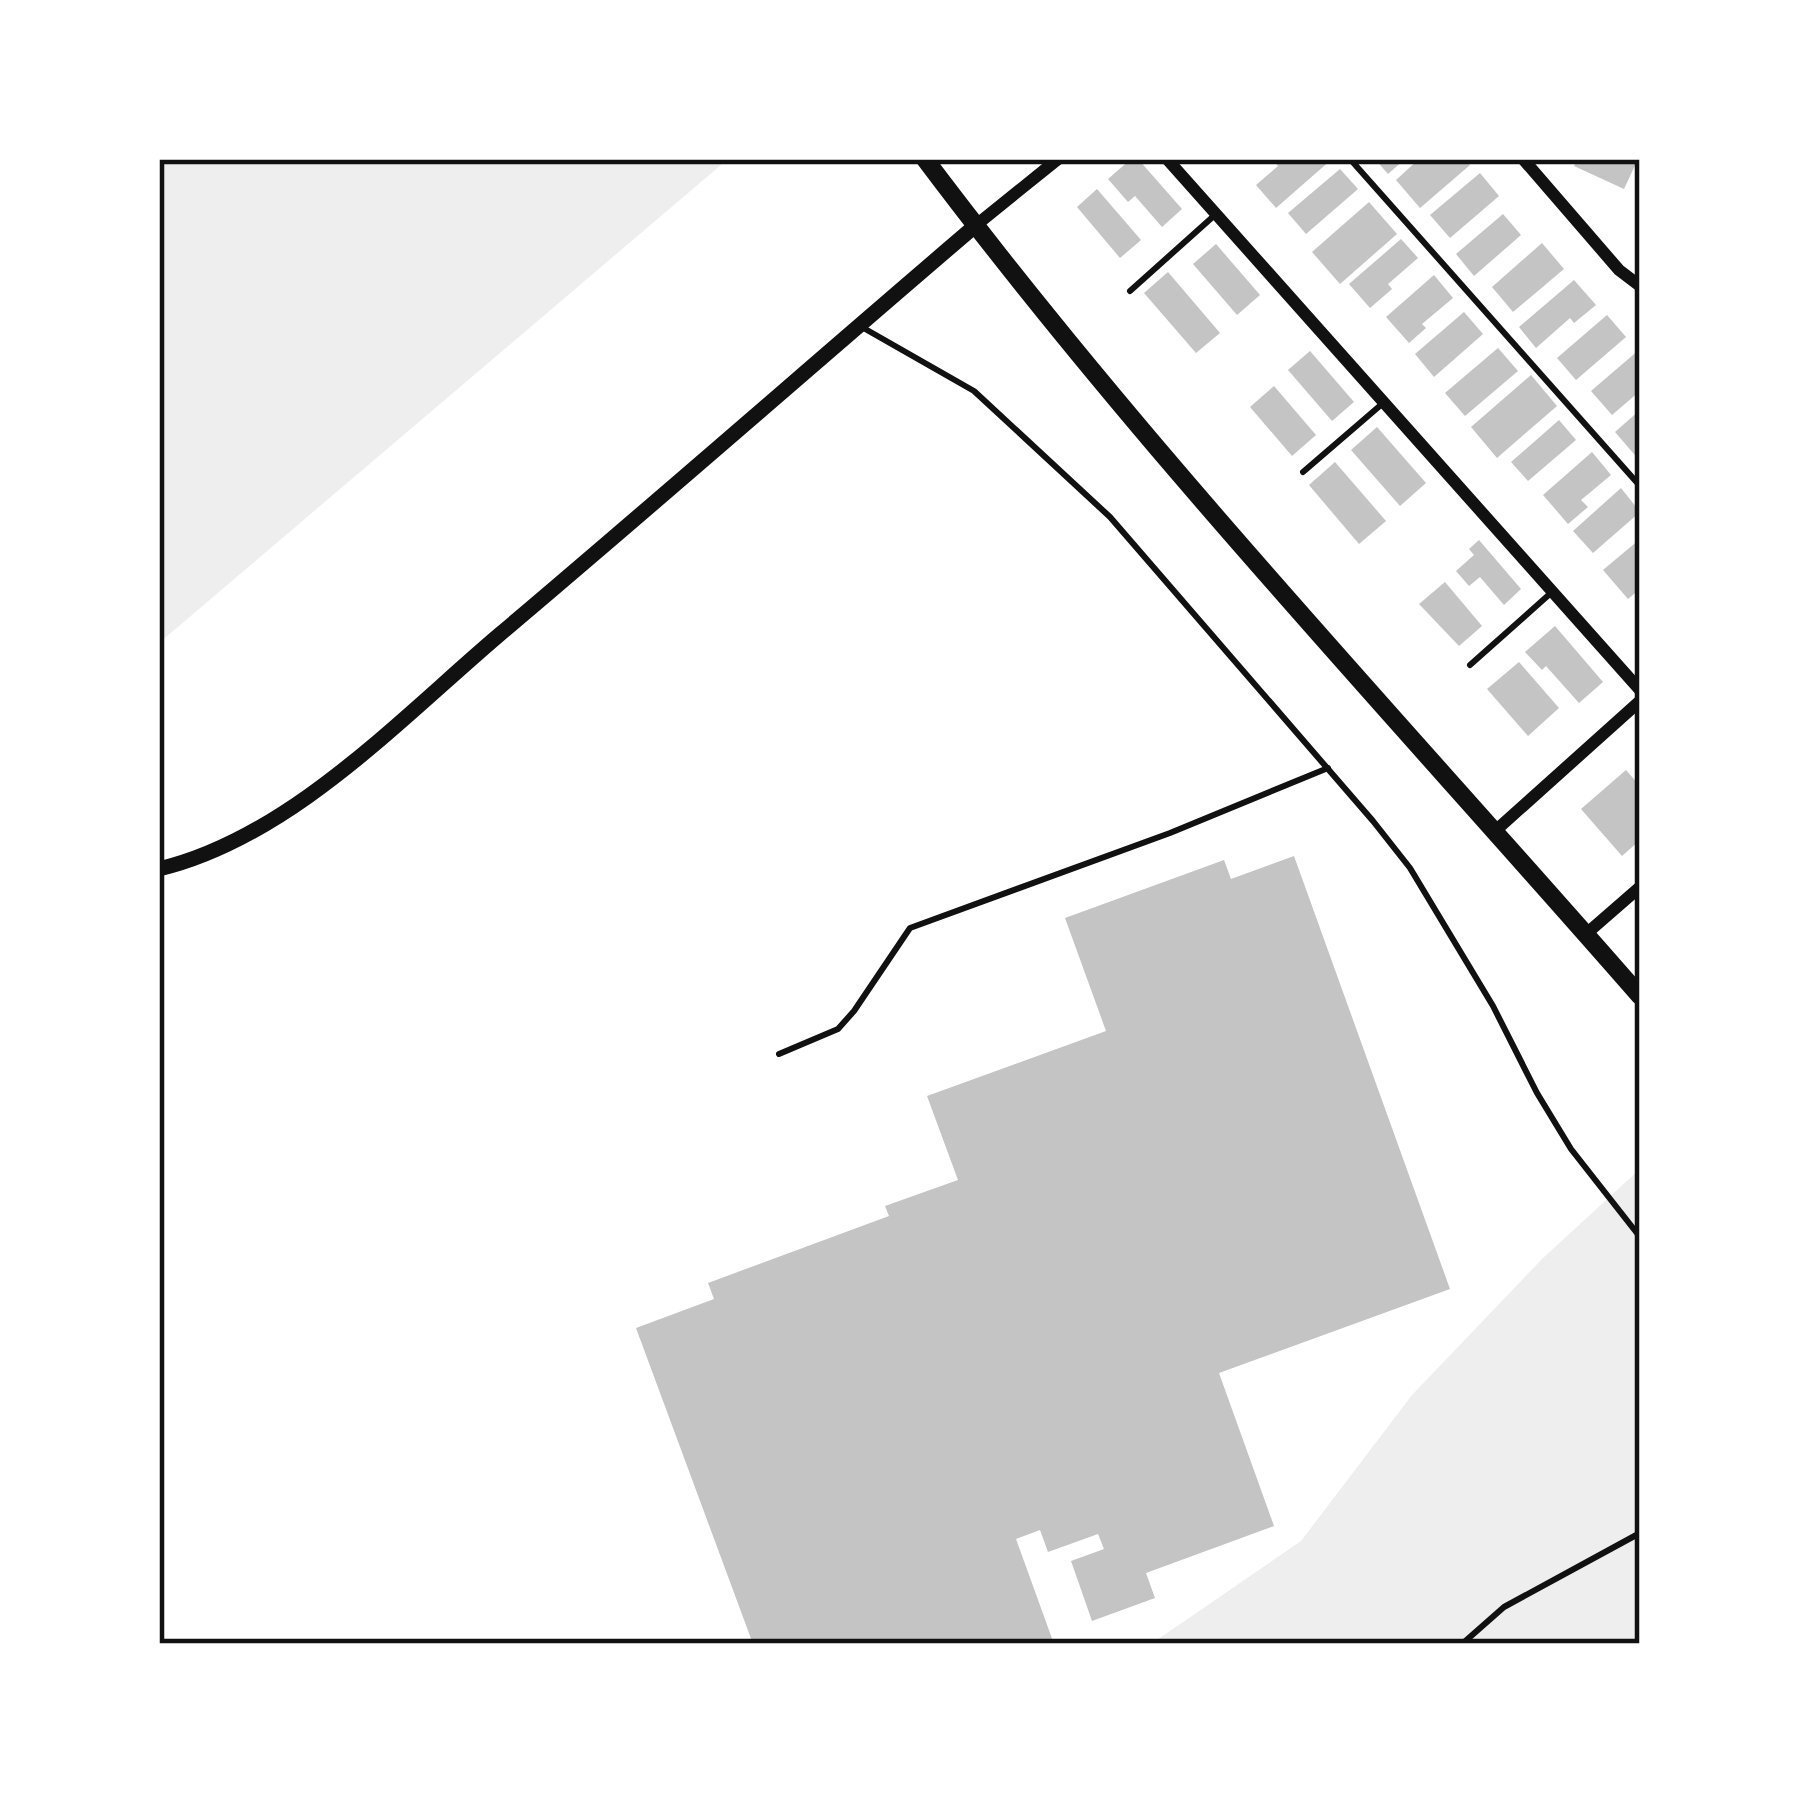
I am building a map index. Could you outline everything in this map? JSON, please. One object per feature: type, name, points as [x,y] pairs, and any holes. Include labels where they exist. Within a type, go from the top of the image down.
[{"type":"main road","points":[[925,159],[1101,381],[1640,996]]},
{"type":"street","points":[[159,869],[212,853],[278,819],[1058,159]]},
{"type":"street","points":[[1167,159],[1640,690]]},
{"type":"street","points":[[1523,159],[1619,270],[1640,286]]},
{"type":"street","points":[[1494,832],[1640,701]]},
{"type":"street","points":[[1586,934],[1640,887]]},
{"type":"lane","points":[[1350,159],[1640,486]]},
{"type":"lane","points":[[1130,290],[1216,214]]},
{"type":"lane","points":[[859,325],[974,392],[1064,471],[1110,517],[1328,769],[1410,868],[1571,1149],[1640,1237]]},
{"type":"lane","points":[[1303,472],[1385,401]]},
{"type":"lane","points":[[1470,665],[1552,592]]},
{"type":"lane","points":[[779,1054],[838,1029],[910,928],[1328,769]]},
{"type":"lane","points":[[1462,1644],[1504,1607],[1640,1533]]},
{"type":"shaded area","points":[[159,159],[728,159],[159,643]]},
{"type":"shaded area","points":[[1640,1169],[1640,1644],[1151,1644],[1301,1541],[1412,1395],[1543,1258]]},
{"type":"building","points":[[1131,159],[1138,159],[1182,209],[1162,227],[1135,196],[1128,202],[1108,179]]},
{"type":"building","points":[[1272,159],[1332,159],[1276,208],[1256,185],[1278,166]]},
{"type":"building","points":[[1375,159],[1405,159],[1388,174]]},
{"type":"building","points":[[1419,159],[1465,159],[1470,165],[1420,208],[1396,180]]},
{"type":"building","points":[[1578,159],[1638,159],[1624,189],[1574,166]]},
{"type":"building","points":[[1340,169],[1358,189],[1306,234],[1288,213]]},
{"type":"building","points":[[1480,173],[1499,196],[1450,238],[1430,215]]},
{"type":"building","points":[[1097,189],[1141,240],[1120,258],[1077,207]]},
{"type":"building","points":[[1369,202],[1397,234],[1340,284],[1312,252]]},
{"type":"building","points":[[1503,214],[1521,235],[1474,276],[1456,254]]},
{"type":"building","points":[[1401,239],[1418,258],[1388,284],[1392,289],[1370,308],[1349,284]]},
{"type":"building","points":[[1542,243],[1564,269],[1513,312],[1492,287]]},
{"type":"building","points":[[1216,244],[1260,295],[1237,315],[1193,264]]},
{"type":"building","points":[[1168,272],[1220,333],[1196,353],[1144,293]]},
{"type":"building","points":[[1434,275],[1453,298],[1422,324],[1426,328],[1409,343],[1386,317]]},
{"type":"building","points":[[1574,280],[1596,305],[1574,323],[1570,318],[1536,348],[1519,327]]},
{"type":"building","points":[[1464,312],[1483,334],[1434,377],[1415,354]]},
{"type":"building","points":[[1607,315],[1626,337],[1576,380],[1557,358]]},
{"type":"building","points":[[1498,348],[1518,371],[1465,416],[1445,393]]},
{"type":"building","points":[[1640,349],[1640,391],[1612,415],[1591,391]]},
{"type":"building","points":[[1310,351],[1354,402],[1332,421],[1288,370]]},
{"type":"building","points":[[1531,375],[1557,406],[1497,458],[1471,427]]},
{"type":"building","points":[[1274,386],[1316,435],[1292,456],[1250,407]]},
{"type":"building","points":[[1640,410],[1640,461],[1615,432]]},
{"type":"building","points":[[1559,420],[1576,440],[1528,481],[1511,462]]},
{"type":"building","points":[[1377,427],[1426,483],[1400,506],[1351,450]]},
{"type":"building","points":[[1592,452],[1611,475],[1581,500],[1588,507],[1568,524],[1543,495]]},
{"type":"building","points":[[1335,462],[1386,521],[1359,544],[1309,485]]},
{"type":"building","points":[[1621,488],[1640,512],[1593,553],[1573,531]]},
{"type":"building","points":[[1640,539],[1640,589],[1628,599],[1603,570]]},
{"type":"building","points":[[1479,540],[1521,589],[1504,605],[1480,577],[1469,586],[1456,571],[1474,555],[1469,549]]},
{"type":"building","points":[[1445,582],[1482,626],[1459,646],[1419,604]]},
{"type":"building","points":[[1555,626],[1603,682],[1579,703],[1546,666],[1542,670],[1525,652]]},
{"type":"building","points":[[1519,662],[1559,708],[1528,736],[1487,689]]},
{"type":"building","points":[[1626,770],[1640,786],[1640,840],[1622,856],[1581,809]]},
{"type":"building","points":[[1294,856],[1450,1289],[1219,1373],[1274,1526],[1146,1573],[1155,1598],[1092,1621],[1071,1561],[1104,1549],[1098,1534],[1048,1552],[1040,1530],[1016,1539],[1054,1644],[753,1644],[636,1328],[714,1299],[708,1283],[889,1216],[885,1206],[958,1180],[927,1096],[1106,1031],[1065,918],[1224,860],[1231,879]]}]
